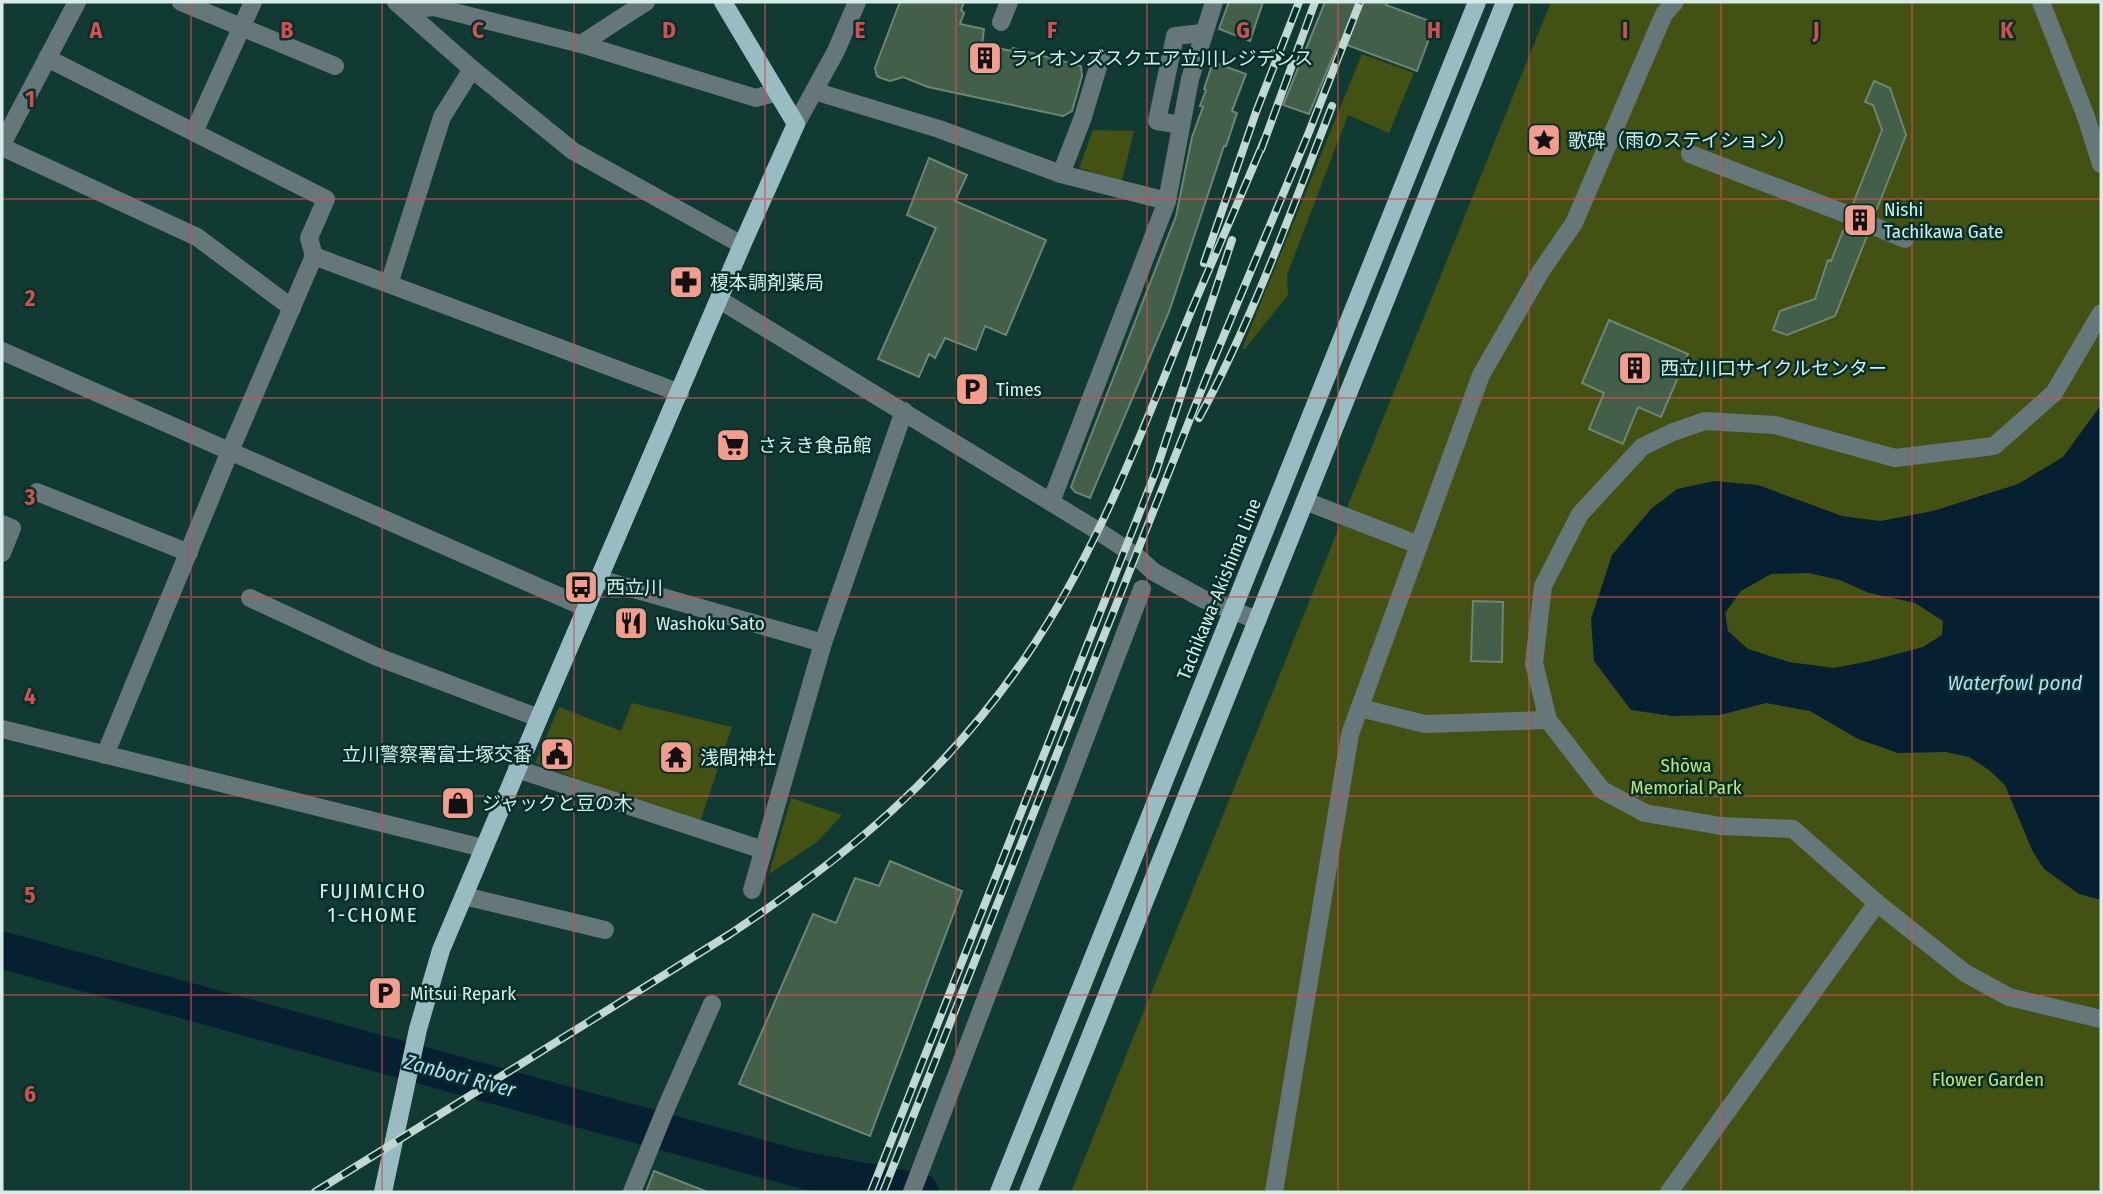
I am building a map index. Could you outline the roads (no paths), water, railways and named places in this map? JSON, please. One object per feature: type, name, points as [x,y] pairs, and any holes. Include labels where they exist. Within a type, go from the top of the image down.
[{"type":"main road","points":[[383,1192],[404,1085],[441,950],[796,124],[723,2]]},
{"type":"main road","name":"Tachikawa-Akishima Line","points":[[999,1192],[1477,2]]},
{"type":"main road","points":[[1028,1192],[1505,2]]},
{"type":"street","points":[[77,2],[2,145],[197,237],[292,308]]},
{"type":"street","points":[[181,2],[335,66]]},
{"type":"street","points":[[194,132],[253,2]]},
{"type":"street","points":[[580,44],[646,2]]},
{"type":"street","points":[[796,124],[836,51],[857,2]]},
{"type":"street","points":[[1001,22],[1009,2]]},
{"type":"street","points":[[1051,502],[1167,201],[1190,79],[1214,2]]},
{"type":"street","points":[[1274,1192],[1350,734],[1481,375],[1541,271],[1574,223],[1664,13],[1675,2]]},
{"type":"street","points":[[2041,2],[2085,114],[2101,164]]},
{"type":"street","points":[[400,6],[435,4],[580,44],[756,98],[777,92]]},
{"type":"street","points":[[400,6],[573,151],[743,245]]},
{"type":"street","points":[[1181,125],[1157,121],[1175,36],[1203,33]]},
{"type":"street","points":[[1061,174],[1083,117],[1101,57]]},
{"type":"street","points":[[47,58],[326,199],[309,238],[314,256],[230,451],[105,755]]},
{"type":"street","points":[[389,284],[442,117],[472,69]]},
{"type":"street","points":[[814,91],[939,129],[1061,174],[1167,201]]},
{"type":"street","points":[[1690,154],[1849,215]]},
{"type":"street","points":[[1871,225],[1905,239]]},
{"type":"street","points":[[314,256],[680,393]]},
{"type":"street","points":[[720,300],[1126,549],[1154,572],[1203,599],[1258,620]]},
{"type":"street","points":[[2101,313],[2054,393],[1994,446],[1895,458],[1774,425],[1705,421],[1642,447],[1580,514],[1543,586],[1534,663],[1548,720],[1602,790],[1645,813],[1721,826],[1793,829],[1877,903],[1965,973],[2009,998],[2101,1019]]},
{"type":"street","points":[[2,351],[586,608]]},
{"type":"street","points":[[752,890],[823,643],[904,411]]},
{"type":"street","points":[[37,492],[189,553]]},
{"type":"street","points":[[1305,501],[1419,545]]},
{"type":"street","points":[[2,524],[12,528],[2,553]]},
{"type":"street","points":[[599,579],[823,643]]},
{"type":"street","points":[[912,1192],[1142,589]]},
{"type":"street","points":[[250,598],[375,656],[539,718]]},
{"type":"street","points":[[1360,708],[1424,724],[1548,720]]},
{"type":"street","points":[[2,729],[483,848]]},
{"type":"street","points":[[517,769],[763,850]]},
{"type":"street","points":[[464,896],[605,930]]},
{"type":"street","points":[[1669,1192],[1877,903]]},
{"type":"street","points":[[632,1192],[712,1004]]},
{"type":"water","name":"Waterfowl pond","points":[[2101,405],[2101,900],[2079,894],[2044,869],[2032,850],[2005,785],[1969,757],[1946,752],[1898,753],[1858,739],[1810,711],[1766,703],[1720,715],[1672,716],[1631,710],[1594,661],[1591,619],[1612,555],[1651,509],[1677,489],[1715,481],[1758,485],[1842,516],[1880,521],[1933,511],[2018,484],[2063,457]],"holes":[[[1808,573],[1840,580],[1869,593],[1915,603],[1943,621],[1942,635],[1923,647],[1834,668],[1789,662],[1748,649],[1728,631],[1725,613],[1741,591],[1771,574]]]},
{"type":"waterway","name":"Zanbori River","points":[[2,950],[803,1170],[920,1192]]},
{"type":"railway","points":[[1204,263],[1256,112],[1299,2]]},
{"type":"railway","points":[[1261,150],[1315,2]]},
{"type":"railway","points":[[883,1192],[1209,371],[1360,2]]},
{"type":"railway","points":[[1199,418],[1254,303],[1332,106]]},
{"type":"railway","points":[[315,1192],[774,904],[892,811],[961,740],[1025,658],[1074,578],[1134,451],[1264,141]]},
{"type":"railway","points":[[871,1192],[1156,471],[1232,240]]},
{"type":"place","name":"ライオンズスクエア立川レジデンス","points":[[985,58]]},
{"type":"place","name":"歌碑（雨のステイション）","points":[[1544,140]]},
{"type":"place","name":"Nishi Tachikawa Gate","points":[[1860,220]]},
{"type":"place","name":"榎本調剤薬局","points":[[686,282]]},
{"type":"place","name":"西立川口サイクルセンター","points":[[1635,368]]},
{"type":"place","name":"Times","points":[[972,389]]},
{"type":"place","name":"さえき食品館","points":[[733,445]]},
{"type":"place","name":"西立川","points":[[581,587]]},
{"type":"place","name":"Washoku Sato","points":[[631,623]]},
{"type":"place","name":"立川警察署富士塚交番","points":[[557,754]]},
{"type":"place","name":"浅間神社","points":[[676,757]]},
{"type":"place","name":"ジャックと豆の木","points":[[458,803]]},
{"type":"place","name":"Mitsui Repark","points":[[385,993]]},
{"type":"district","name":"FUJIMICHO 1-CHOME","points":[[373,903]]},
{"type":"park label","name":"Shōwa Memorial Park","points":[[1686,776]]},
{"type":"park label","name":"Flower Garden","points":[[1988,1079]]}]
